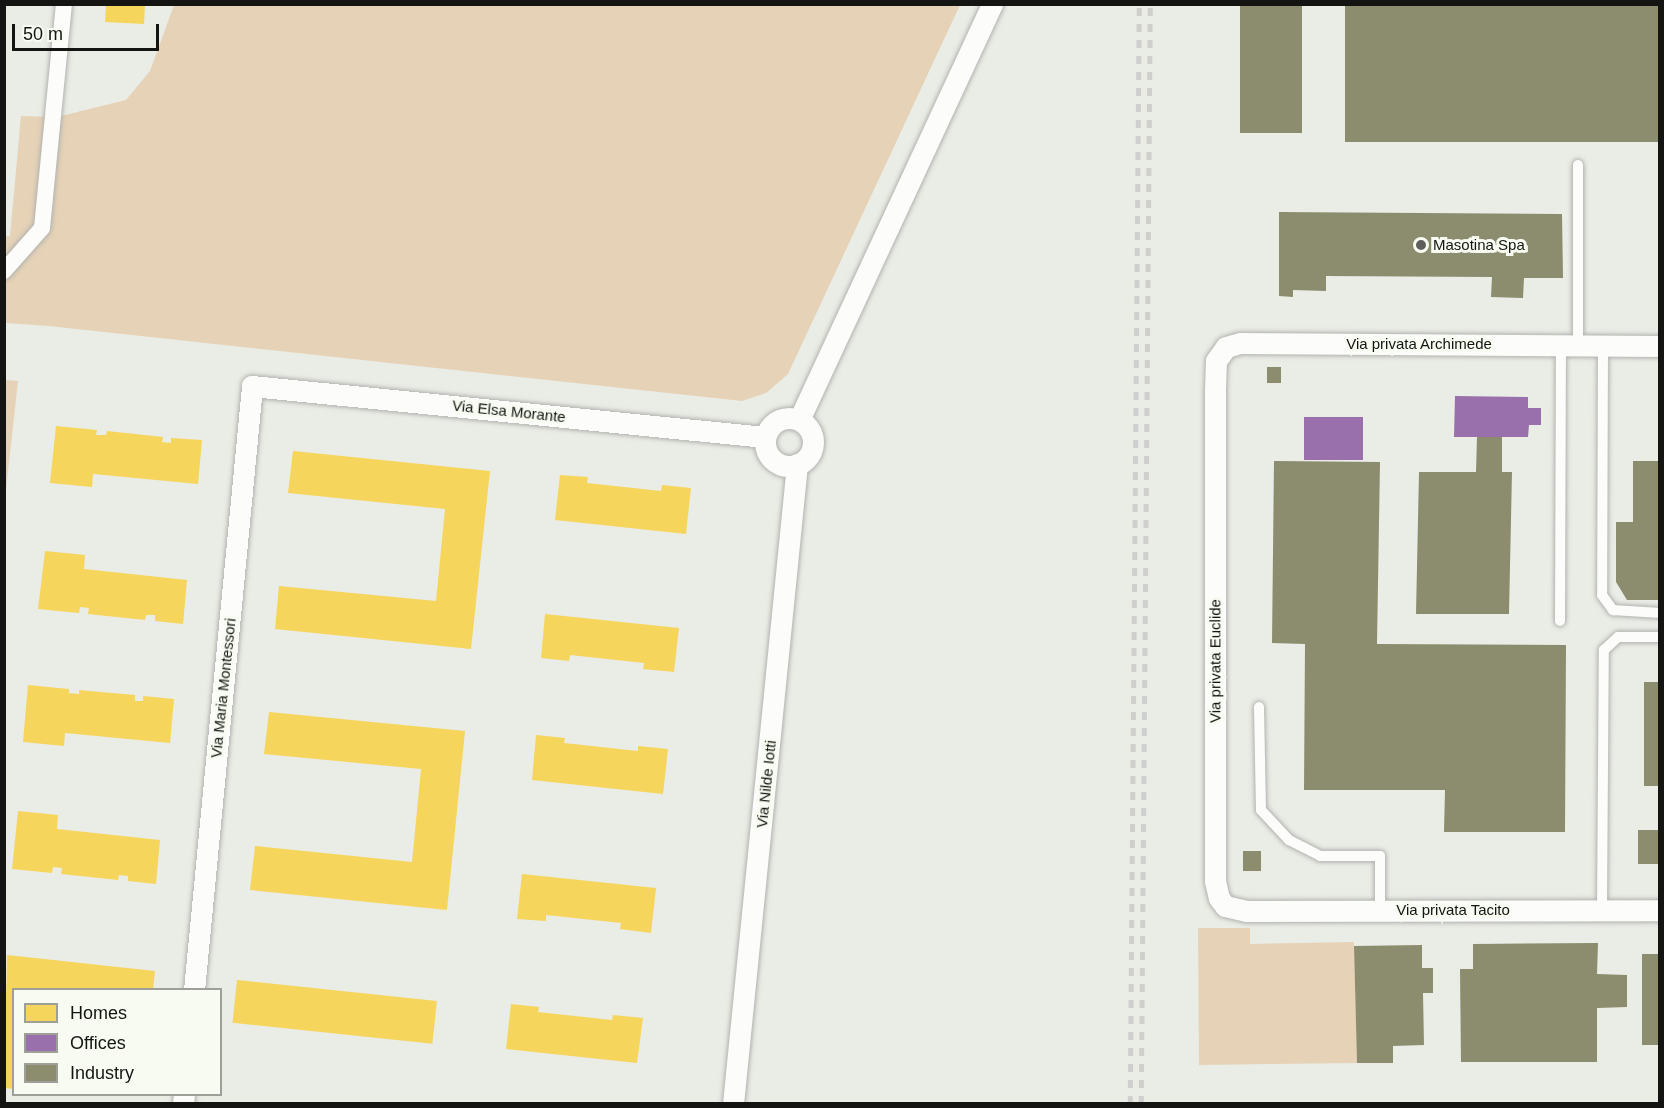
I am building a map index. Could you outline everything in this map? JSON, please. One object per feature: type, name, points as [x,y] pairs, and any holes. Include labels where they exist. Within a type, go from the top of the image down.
[{"type":"street","points":[[4,272],[42,228],[64,4]]},
{"type":"street","points":[[799,420],[815,393],[992,4]]},
{"type":"street","name":"Via privata Archimede","points":[[1215,392],[1216,361],[1226,347],[1240,343],[1659,346]]},
{"type":"street","name":"Via Elsa Morante","points":[[252,386],[765,437]]},
{"type":"street","name":"Via Maria Montessori","points":[[194,988],[252,386]]},
{"type":"street","name":"Via privata Euclide","points":[[1215,392],[1215,881],[1219,898],[1225,906],[1246,911]]},
{"type":"street","points":[[778,420],[799,420],[813,439],[809,454],[797,464],[777,463],[765,447],[765,437],[778,420]]},
{"type":"street","name":"Via Nilde Iotti","points":[[733,1104],[797,464]]},
{"type":"street","name":"Via privata Tacito","points":[[1246,911],[1659,910]]},
{"type":"lane","points":[[1560,621],[1578,165]]},
{"type":"lane","points":[[1603,345],[1602,595],[1613,610],[1659,613]]},
{"type":"lane","points":[[1602,910],[1604,650],[1618,637],[1659,637]]},
{"type":"lane","points":[[1259,707],[1261,810],[1289,840],[1320,856],[1380,856],[1380,911]]},
{"type":"shaded area","points":[[174,5],[960,5],[788,374],[766,393],[742,401],[49,326],[6,323],[5,334],[5,236],[10,236],[21,116],[57,117],[126,100],[150,71]]},
{"type":"shaded area","points":[[4,380],[18,381],[5,499]]},
{"type":"shaded area","points":[[1198,928],[1250,928],[1250,944],[1354,942],[1357,1063],[1199,1065]]},
{"type":"building: Homes","points":[[106,4],[145,6],[144,24],[105,22]]},
{"type":"building: Homes","points":[[56,426],[97,430],[96,435],[106,435],[107,431],[163,437],[162,442],[171,443],[171,438],[202,440],[198,484],[93,474],[92,487],[50,483]]},
{"type":"building: Homes","points":[[293,451],[490,471],[471,649],[275,629],[279,586],[436,601],[445,509],[288,493]]},
{"type":"building: Homes","points":[[560,475],[588,477],[587,483],[661,491],[662,485],[691,488],[686,534],[555,520]]},
{"type":"building: Homes","points":[[45,551],[85,555],[84,569],[187,580],[183,624],[155,621],[155,615],[146,615],[145,620],[88,614],[89,608],[80,607],[79,613],[38,609]]},
{"type":"building: Homes","points":[[545,614],[679,628],[674,672],[643,669],[644,663],[570,655],[569,661],[541,658]]},
{"type":"building: Homes","points":[[28,685],[69,689],[69,693],[79,694],[79,690],[135,695],[135,701],[143,701],[143,696],[174,699],[170,743],[65,733],[64,746],[23,742]]},
{"type":"building: Homes","points":[[269,712],[465,731],[447,910],[250,890],[255,846],[412,862],[421,769],[264,754]]},
{"type":"building: Homes","points":[[536,735],[565,738],[564,743],[638,751],[638,746],[668,749],[663,794],[532,780]]},
{"type":"building: Homes","points":[[18,811],[58,815],[57,829],[160,840],[156,884],[128,881],[128,876],[119,875],[118,880],[61,874],[62,868],[53,867],[52,873],[12,869]]},
{"type":"building: Homes","points":[[522,874],[656,888],[651,933],[620,929],[621,923],[546,915],[546,921],[517,919]]},
{"type":"building: Homes","points":[[7,955],[155,971],[153,988],[12,988],[12,1089],[4,1088]]},
{"type":"building: Homes","points":[[237,980],[437,1001],[432,1044],[233,1023]]},
{"type":"building: Homes","points":[[511,1004],[539,1007],[538,1012],[612,1020],[613,1015],[643,1018],[637,1063],[506,1049]]},
{"type":"building: Offices","points":[[1455,396],[1528,397],[1528,408],[1541,408],[1541,425],[1529,425],[1528,437],[1454,437]]},
{"type":"building: Offices","points":[[1304,417],[1363,417],[1363,460],[1304,460]]},
{"type":"building: Industry","points":[[1240,4],[1302,4],[1302,133],[1240,133]]},
{"type":"building: Industry","points":[[1345,4],[1659,4],[1659,142],[1345,142]]},
{"type":"building: Industry","name":"Masotina Spa","points":[[1279,212],[1562,214],[1563,278],[1524,278],[1523,298],[1491,297],[1492,277],[1326,276],[1326,291],[1293,290],[1293,297],[1279,296]]},
{"type":"building: Industry","points":[[1267,367],[1281,367],[1281,383],[1267,383]]},
{"type":"building: Industry","points":[[1477,437],[1502,437],[1502,472],[1512,472],[1509,614],[1416,614],[1419,472],[1476,472]]},
{"type":"building: Industry","points":[[1274,461],[1380,462],[1377,644],[1566,645],[1565,832],[1444,832],[1445,790],[1304,790],[1305,644],[1272,643]]},
{"type":"building: Industry","points":[[1633,461],[1659,461],[1659,600],[1627,600],[1616,582],[1616,522],[1633,522]]},
{"type":"building: Industry","points":[[1644,682],[1659,682],[1659,786],[1644,786]]},
{"type":"building: Industry","points":[[1638,830],[1659,830],[1659,864],[1638,864]]},
{"type":"building: Industry","points":[[1243,851],[1261,851],[1261,871],[1243,871]]},
{"type":"building: Industry","points":[[1598,943],[1597,974],[1627,975],[1627,1007],[1597,1008],[1597,1062],[1461,1062],[1460,969],[1473,969],[1473,944]]},
{"type":"building: Industry","points":[[1422,945],[1422,968],[1433,968],[1433,993],[1423,993],[1424,1045],[1393,1046],[1393,1063],[1357,1063],[1354,946]]},
{"type":"building: Industry","points":[[1642,954],[1659,954],[1659,1045],[1642,1045]]},
{"type":"railway","points":[[1130,1104],[1139,4]]},
{"type":"railway","points":[[1141,1104],[1150,4]]},
{"type":"place","name":"Masotina Spa","points":[[1421,245]]}]
